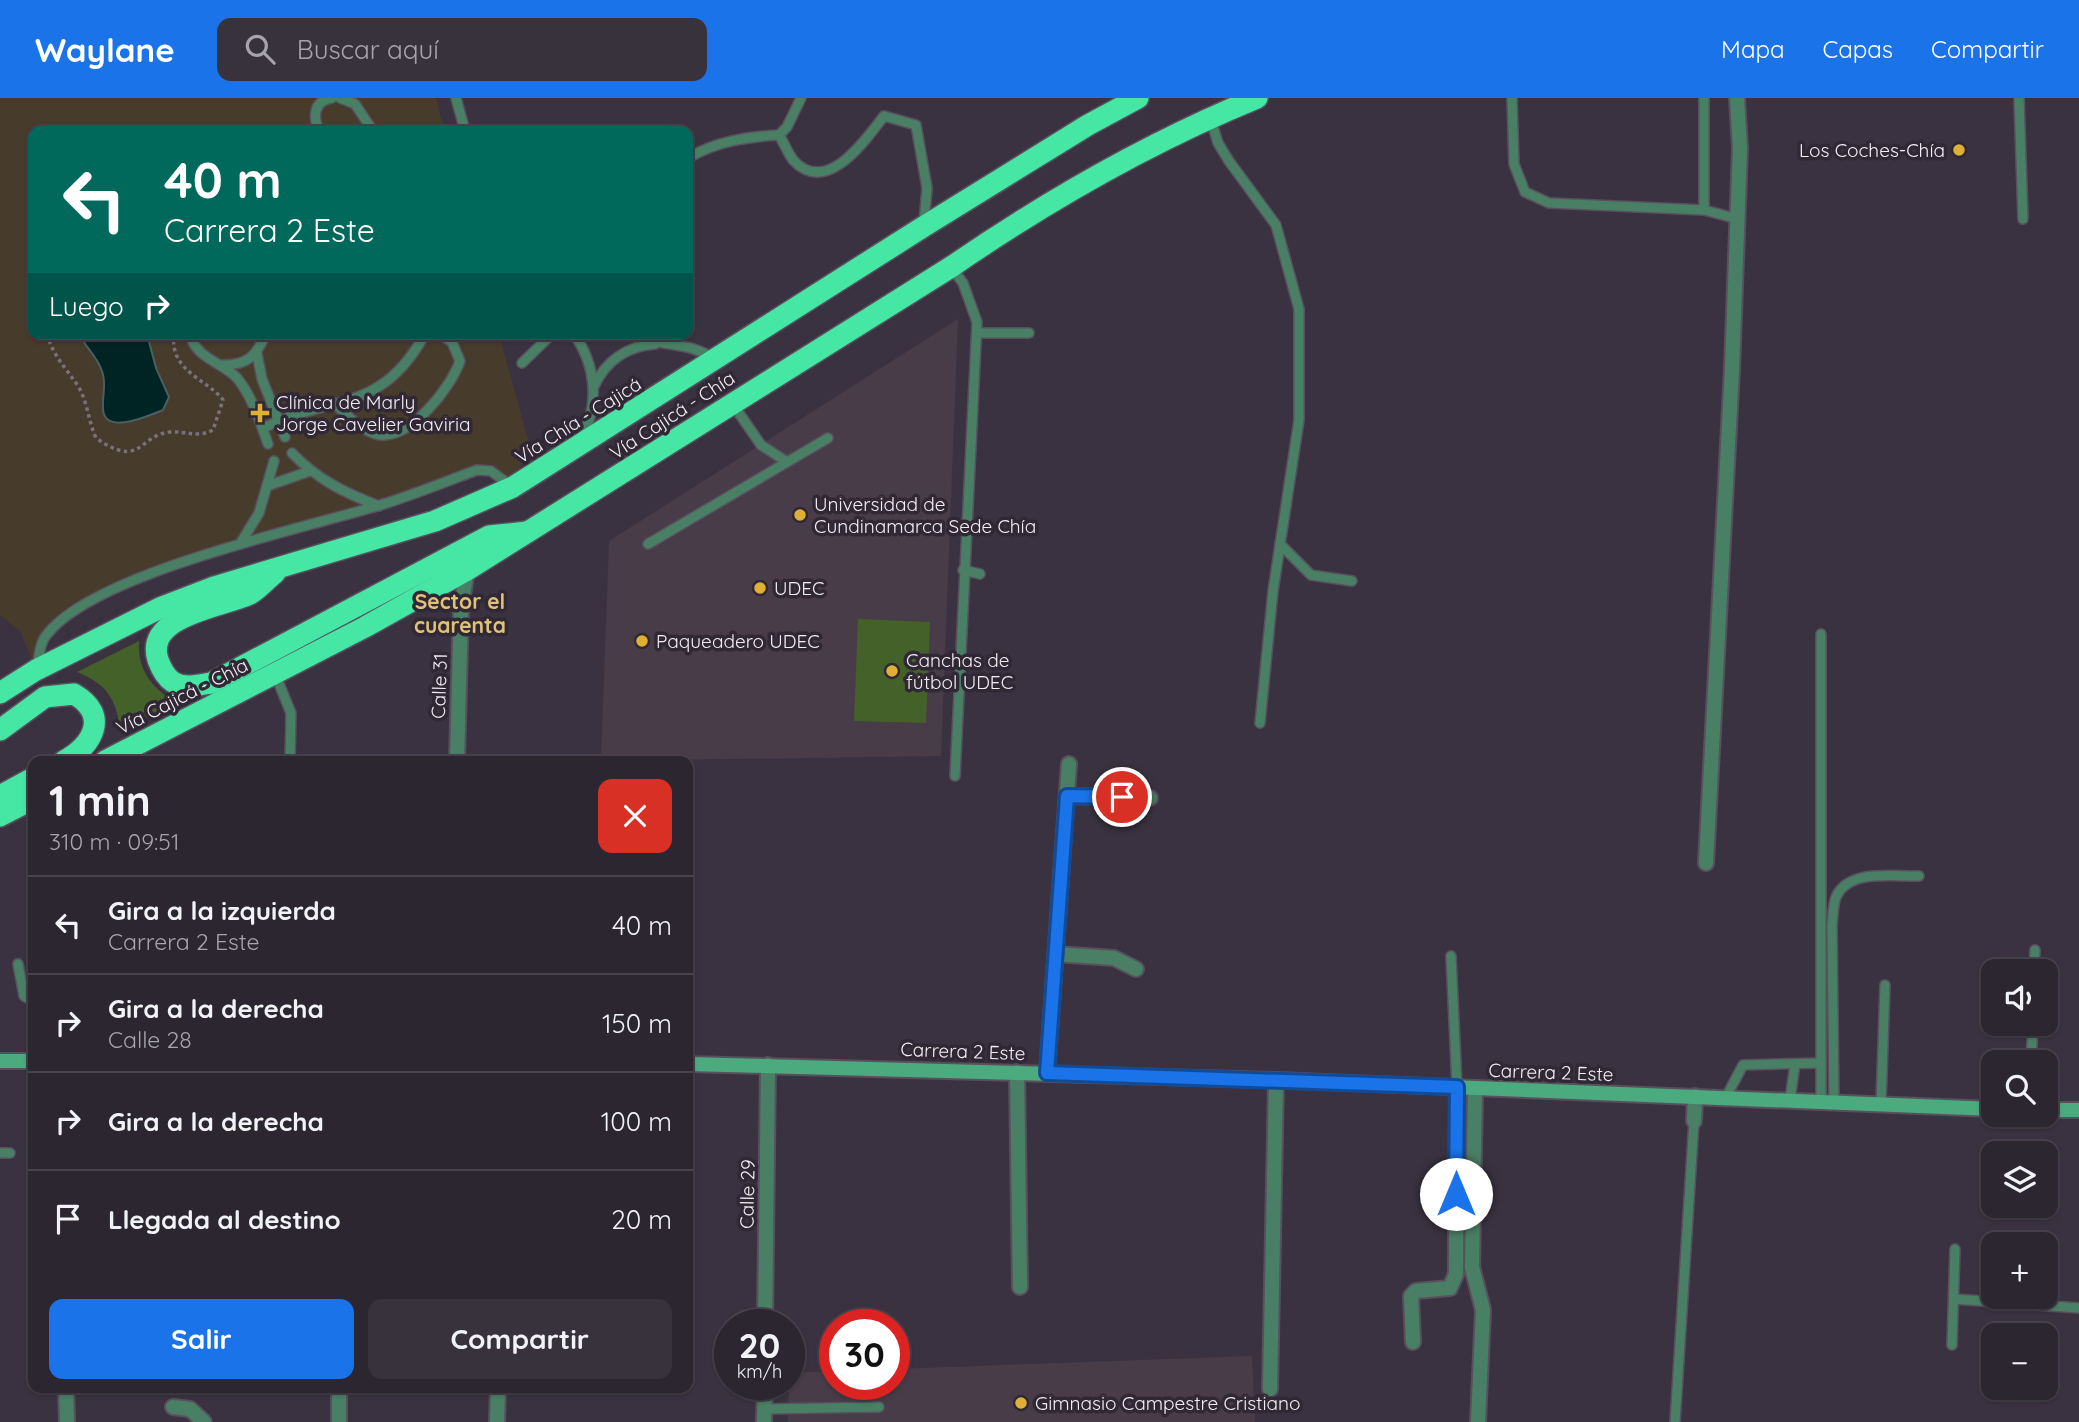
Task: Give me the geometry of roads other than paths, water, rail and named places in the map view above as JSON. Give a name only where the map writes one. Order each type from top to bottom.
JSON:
[{"type":"highway","name":"Vía Chía - Cajicá","points":[[0,694],[36,670],[162,607],[214,587],[435,521],[513,487],[923,227],[1088,125],[1138,98]]},
{"type":"highway","name":"Vía Cajicá - Chía","points":[[129,755],[535,531],[732,403],[951,267],[1012,224],[1210,117],[1257,98]]},
{"type":"highway","points":[[279,569],[251,593],[177,620],[166,628],[158,642],[157,656],[163,671],[173,682],[190,687],[211,682],[489,536],[535,531]]},
{"type":"highway","points":[[0,730],[45,697],[74,694],[89,706],[94,726],[88,744],[71,756]]},
{"type":"highway","points":[[0,796],[28,781]]},
{"type":"highway","points":[[0,816],[28,802]]},
{"type":"street","points":[[1706,863],[1738,219],[1740,148],[1737,98]]},
{"type":"street","name":"Calle 31","points":[[457,756],[461,607],[467,570]]},
{"type":"street","points":[[1047,1073],[1069,764]]},
{"type":"street","points":[[1067,796],[1150,798]]},
{"type":"street","points":[[1056,954],[1114,957],[1136,969]]},
{"type":"street","points":[[0,1061],[28,1061]]},
{"type":"street","name":"Carrera 2 Este","points":[[693,1064],[1276,1080],[1981,1108]]},
{"type":"street","name":"Calle 29","points":[[765,1309],[768,1065]]},
{"type":"street","points":[[1017,1072],[1020,1287]]},
{"type":"street","points":[[1270,1389],[1276,1080]]},
{"type":"street","points":[[1413,1342],[1411,1296],[1416,1291],[1450,1288],[1456,1274],[1457,1087]]},
{"type":"street","points":[[1475,1088],[1472,1268],[1483,1310],[1478,1422]]},
{"type":"street","points":[[1694,1121],[1695,1096]]},
{"type":"street","points":[[2058,1110],[2079,1110]]},
{"type":"street","points":[[66,1393],[67,1422]]},
{"type":"street","points":[[339,1393],[339,1422]]},
{"type":"street","points":[[498,1393],[498,1422]]},
{"type":"street","points":[[173,1407],[190,1409],[204,1422]]},
{"type":"lane","points":[[317,126],[314,118],[317,107],[325,99],[332,98]]},
{"type":"lane","points":[[340,98],[355,104],[370,126]]},
{"type":"lane","points":[[456,98],[465,126]]},
{"type":"lane","points":[[693,156],[716,145],[746,138],[779,135],[787,127],[801,98]]},
{"type":"lane","points":[[1512,98],[1514,164],[1525,192],[1549,203],[1704,210],[1738,219]]},
{"type":"lane","points":[[1704,98],[1704,210]]},
{"type":"lane","points":[[2019,98],[2023,219]]},
{"type":"lane","points":[[779,135],[794,160],[809,170],[828,171],[855,154],[884,116],[916,125],[927,188],[923,227]]},
{"type":"lane","points":[[1210,117],[1218,143],[1228,161],[1276,225],[1299,309],[1299,420],[1280,544],[1260,723]]},
{"type":"lane","points":[[951,267],[974,308],[976,333],[955,776]]},
{"type":"lane","points":[[976,333],[1029,332]]},
{"type":"lane","points":[[193,340],[200,354],[223,365],[243,386],[268,444]]},
{"type":"lane","points":[[223,365],[241,364],[257,354],[263,340]]},
{"type":"lane","points":[[262,428],[336,405],[382,386],[400,373],[421,340]]},
{"type":"lane","points":[[336,405],[357,425],[379,435],[387,435],[416,420],[445,389],[460,361],[449,340]]},
{"type":"lane","points":[[522,363],[546,340]]},
{"type":"lane","points":[[577,340],[587,357],[594,386]]},
{"type":"lane","points":[[649,340],[657,344]]},
{"type":"lane","points":[[574,448],[589,419],[594,386],[604,369],[619,355],[637,347],[657,344],[689,346],[715,360]]},
{"type":"lane","points":[[257,354],[262,379],[285,437]]},
{"type":"lane","points":[[732,403],[761,445],[787,462]]},
{"type":"lane","points":[[648,544],[828,438]]},
{"type":"lane","points":[[292,453],[310,471],[339,490],[379,506]]},
{"type":"lane","points":[[240,544],[259,513],[274,461]]},
{"type":"lane","points":[[36,670],[43,639],[67,615],[108,591],[240,544],[379,506],[477,470],[491,471],[513,487]]},
{"type":"lane","points":[[267,486],[310,471]]},
{"type":"lane","points":[[1280,544],[1311,575],[1352,581]]},
{"type":"lane","points":[[963,570],[979,574]]},
{"type":"lane","points":[[1821,634],[1821,1063],[1828,1101]]},
{"type":"lane","points":[[275,674],[291,713],[290,756]]},
{"type":"lane","points":[[1828,1101],[1832,925],[1836,897],[1846,884],[1861,877],[1919,876]]},
{"type":"lane","points":[[2035,950],[2035,959]]},
{"type":"lane","points":[[1451,956],[1457,1087]]},
{"type":"lane","points":[[18,964],[24,996],[28,998]]},
{"type":"lane","points":[[1881,1104],[1885,985]]},
{"type":"lane","points":[[1726,1097],[1743,1065],[1821,1063]]},
{"type":"lane","points":[[1790,1100],[1795,1064]]},
{"type":"lane","points":[[1675,1422],[1694,1121]]},
{"type":"lane","points":[[1952,1345],[1955,1250]]},
{"type":"lane","points":[[1954,1299],[2079,1308]]},
{"type":"lane","points":[[764,1415],[879,1407]]},
{"type":"place","name":"Los Coches-Chía","points":[[1959,150]]},
{"type":"place","name":"Clínica de Marly Jorge Cavelier Gaviria","points":[[260,413]]},
{"type":"place","name":"Universidad de Cundinamarca Sede Chía","points":[[800,515]]},
{"type":"place","name":"UDEC","points":[[760,588]]},
{"type":"place","name":"Paqueadero UDEC","points":[[642,641]]},
{"type":"place","name":"Canchas de fútbol UDEC","points":[[892,671]]},
{"type":"place","name":"Gimnasio Campestre Cristiano","points":[[1021,1403]]},
{"type":"district","name":"Sector el cuarenta","points":[[460,614]]}]
